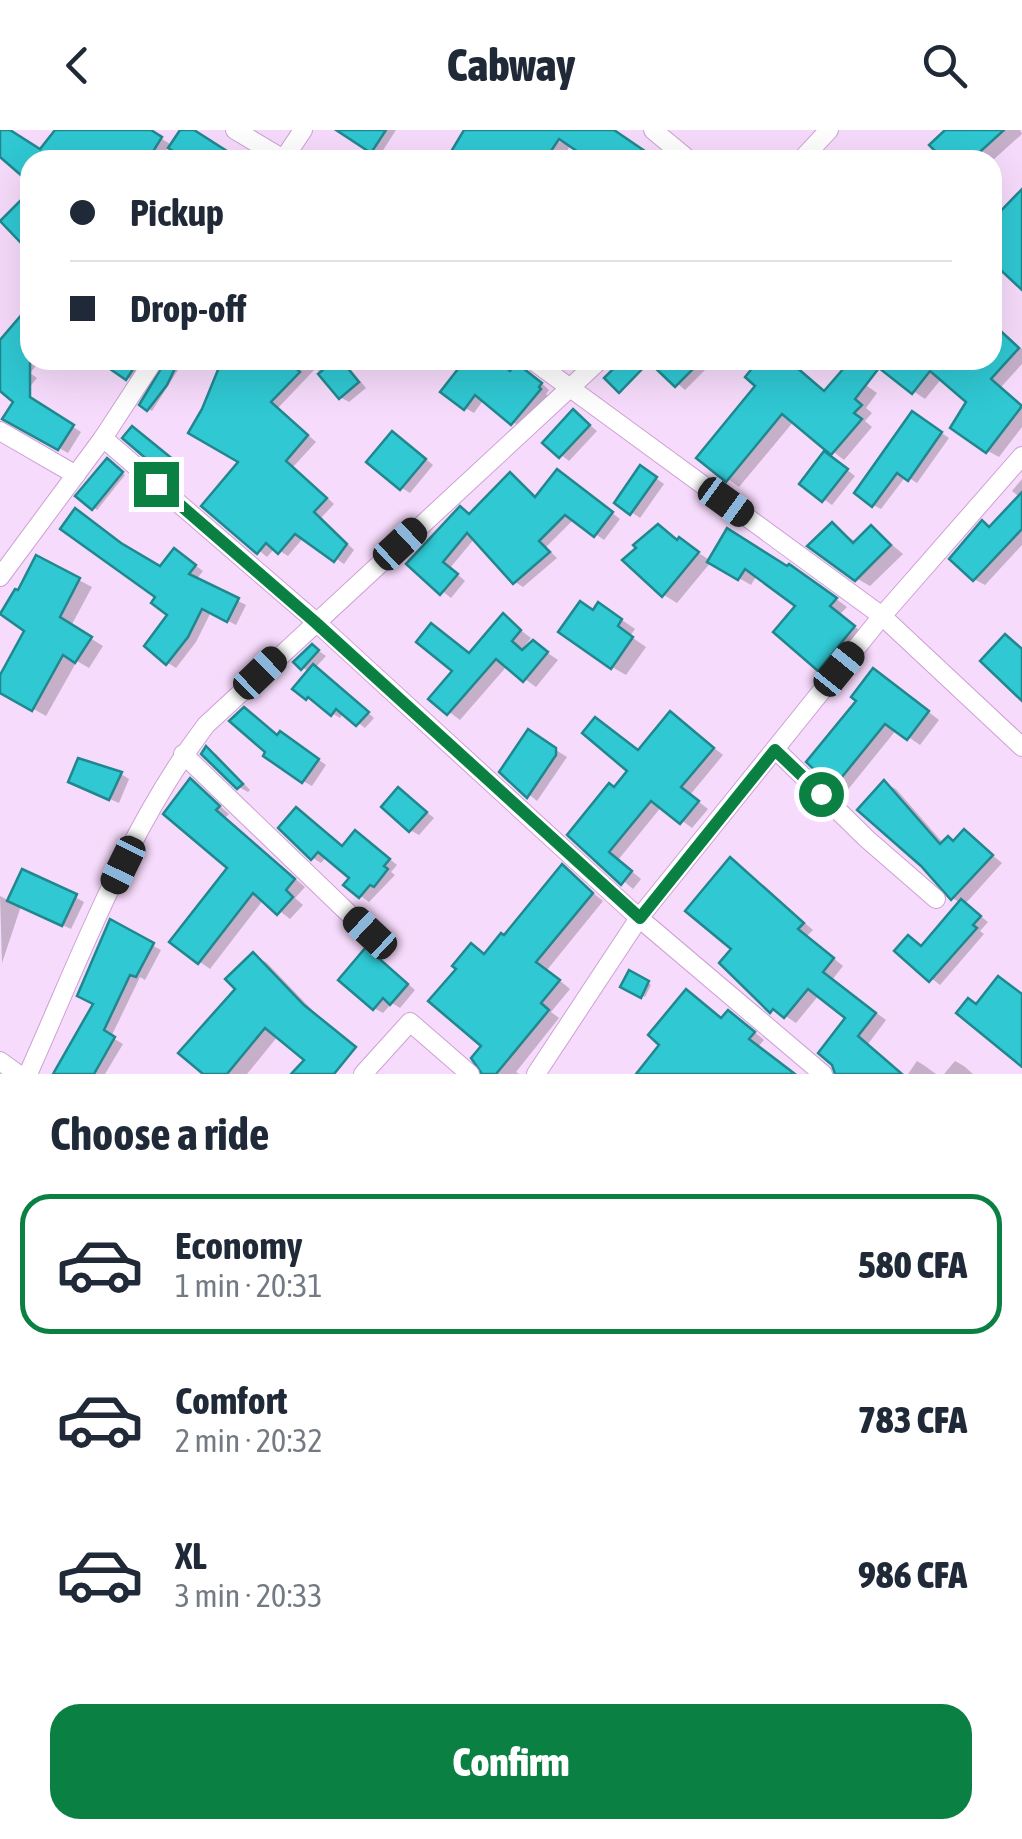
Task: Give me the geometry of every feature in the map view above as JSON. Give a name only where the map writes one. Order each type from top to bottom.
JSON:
[{"type":"street","points":[[234,130],[267,150]]},
{"type":"street","points":[[653,130],[677,150]]},
{"type":"street","points":[[811,150],[829,130]]},
{"type":"street","points":[[0,577],[103,438],[147,370]]},
{"type":"street","points":[[544,370],[882,616],[1022,746]]},
{"type":"street","points":[[28,1074],[148,814],[183,754],[206,725],[590,370]]},
{"type":"street","points":[[0,431],[76,475]]},
{"type":"street","points":[[103,438],[315,622],[640,918],[823,1074]]},
{"type":"street","points":[[536,1074],[640,918],[882,616],[1022,456]]},
{"type":"street","points":[[775,750],[936,899]]},
{"type":"street","points":[[183,754],[370,933]]},
{"type":"street","points":[[363,1074],[410,1022],[470,1074]]},
{"type":"street","points":[[0,1061],[18,1074]]},
{"type":"building","points":[[0,130],[10,130],[40,149],[55,130],[151,130],[162,137],[154,150],[20,150],[20,174],[0,157]]},
{"type":"building","points":[[180,130],[194,130],[225,150],[171,150],[168,148]]},
{"type":"building","points":[[336,130],[386,130],[373,150],[366,150]]},
{"type":"building","points":[[464,130],[614,130],[643,150],[575,150],[559,139],[552,150],[452,150]]},
{"type":"building","points":[[945,130],[1004,130],[982,150],[934,150],[929,145]]},
{"type":"building","points":[[1022,189],[1022,290],[1002,271],[1002,210]]},
{"type":"building","points":[[20,201],[20,242],[0,221]]},
{"type":"building","points":[[20,317],[20,370],[30,370],[30,397],[74,425],[58,450],[2,419],[13,402],[0,391],[0,340]]},
{"type":"building","points":[[1002,332],[1019,348],[1002,367]]},
{"type":"building","points":[[112,370],[132,370],[126,380]]},
{"type":"building","points":[[160,370],[174,370],[147,411],[139,405]]},
{"type":"building","points":[[218,370],[300,372],[271,402],[308,435],[286,461],[327,498],[314,512],[347,544],[334,562],[295,534],[278,554],[266,543],[257,554],[201,506],[238,462],[188,433]]},
{"type":"building","points":[[323,370],[349,370],[359,382],[339,399],[318,374]]},
{"type":"building","points":[[457,370],[525,370],[542,383],[511,425],[475,395],[464,410],[440,392]]},
{"type":"building","points":[[612,370],[641,370],[619,393],[604,378]]},
{"type":"building","points":[[657,370],[692,370],[675,387]]},
{"type":"building","points":[[751,370],[800,370],[824,391],[842,370],[877,370],[855,399],[862,405],[854,413],[862,419],[831,455],[782,414],[726,482],[696,458],[755,386],[745,377]]},
{"type":"building","points":[[882,370],[999,370],[991,379],[1022,406],[986,453],[950,428],[966,402],[930,371],[912,394]]},
{"type":"building","points":[[573,409],[590,425],[559,458],[542,443]]},
{"type":"building","points":[[912,411],[942,432],[908,481],[897,473],[872,507],[854,493]]},
{"type":"building","points":[[132,426],[175,461],[164,474],[122,438]]},
{"type":"building","points":[[392,431],[426,459],[400,490],[366,462]]},
{"type":"building","points":[[824,451],[848,469],[822,502],[799,484]]},
{"type":"building","points":[[107,458],[123,472],[92,510],[75,496]]},
{"type":"building","points":[[640,465],[657,477],[630,515],[614,503]]},
{"type":"building","points":[[557,469],[613,512],[594,537],[565,515],[539,541],[550,552],[513,584],[467,533],[443,562],[458,574],[440,595],[406,564],[460,506],[469,514],[510,472],[535,497]]},
{"type":"building","points":[[1022,492],[1022,529],[973,581],[949,559],[982,520],[989,527]]},
{"type":"building","points":[[75,508],[160,566],[174,548],[196,565],[189,574],[239,598],[227,622],[202,609],[188,637],[166,665],[144,646],[167,615],[151,603],[155,597],[60,529]]},
{"type":"building","points":[[832,522],[853,543],[871,525],[891,545],[855,581],[807,546]]},
{"type":"building","points":[[658,524],[699,552],[662,597],[622,560]]},
{"type":"building","points":[[727,528],[837,598],[830,606],[855,626],[818,671],[773,632],[795,606],[745,569],[738,580],[707,562]]},
{"type":"building","points":[[36,555],[80,578],[60,617],[92,637],[75,663],[63,655],[32,711],[0,693],[0,675],[24,631],[0,614]]},
{"type":"building","points":[[580,601],[593,610],[598,602],[622,619],[618,626],[633,637],[611,669],[558,632]]},
{"type":"building","points":[[503,613],[521,630],[512,641],[522,650],[533,640],[548,652],[523,682],[496,659],[447,715],[428,699],[452,671],[416,642],[431,623],[469,653]]},
{"type":"building","points":[[1005,634],[1022,649],[1022,701],[980,661]]},
{"type":"building","points":[[312,644],[319,650],[301,670],[293,662]]},
{"type":"building","points":[[313,664],[369,712],[356,726],[336,709],[331,716],[292,689]]},
{"type":"building","points":[[873,668],[929,711],[907,740],[885,724],[833,788],[806,762],[856,701],[851,697]]},
{"type":"building","points":[[244,707],[277,735],[280,731],[319,759],[302,783],[263,756],[265,752],[229,721]]},
{"type":"building","points":[[670,711],[714,748],[681,787],[699,801],[680,824],[651,801],[609,852],[632,871],[621,885],[567,835],[609,783],[614,787],[627,771],[582,733],[595,717],[638,750]]},
{"type":"building","points":[[528,729],[556,748],[556,755],[527,798],[499,772]]},
{"type":"building","points":[[206,746],[243,784],[237,789],[201,754]]},
{"type":"building","points":[[78,758],[122,772],[109,800],[68,782]]},
{"type":"building","points":[[190,778],[220,806],[216,810],[295,879],[286,890],[293,897],[277,915],[253,893],[198,964],[169,942],[227,868],[163,814]]},
{"type":"building","points":[[884,780],[940,844],[948,836],[953,841],[964,829],[993,855],[951,900],[921,866],[857,810]]},
{"type":"building","points":[[398,787],[427,812],[409,832],[381,807]]},
{"type":"building","points":[[296,807],[342,846],[355,830],[390,859],[384,866],[388,869],[374,887],[370,885],[359,898],[343,885],[349,878],[318,852],[311,860],[278,828]]},
{"type":"building","points":[[730,857],[804,923],[798,929],[834,958],[823,972],[876,1013],[858,1036],[902,1074],[835,1074],[832,1065],[818,1053],[845,1018],[808,989],[784,1018],[773,1009],[770,1013],[719,963],[731,949],[685,911]]},
{"type":"building","points":[[562,864],[593,893],[536,962],[560,980],[541,1003],[549,1010],[496,1074],[482,1074],[471,1058],[481,1046],[428,1001],[456,969],[452,966],[471,943],[484,954]]},
{"type":"building","points":[[22,869],[77,894],[62,926],[7,901]]},
{"type":"building","points":[[961,899],[981,916],[973,925],[977,928],[929,982],[894,951],[908,935],[921,946]]},
{"type":"building","points":[[110,919],[154,943],[136,977],[130,975],[104,1030],[115,1037],[94,1074],[53,1074],[93,1004],[77,996]]},
{"type":"building","points":[[366,947],[408,984],[390,1005],[383,998],[373,1010],[338,980]]},
{"type":"building","points":[[253,952],[304,1005],[356,1047],[334,1074],[291,1074],[304,1060],[265,1028],[227,1074],[203,1074],[178,1053],[235,989],[225,979]]},
{"type":"building","points":[[629,970],[649,981],[641,998],[620,987]]},
{"type":"building","points":[[998,976],[1022,994],[1022,1067],[956,1013],[968,998],[976,1004]]},
{"type":"building","points":[[686,989],[721,1018],[728,1010],[755,1032],[749,1039],[795,1074],[636,1074],[659,1045],[648,1035]]},
{"type":"route","points":[[156,484],[315,622],[640,918],[775,750],[821,794]]}]
